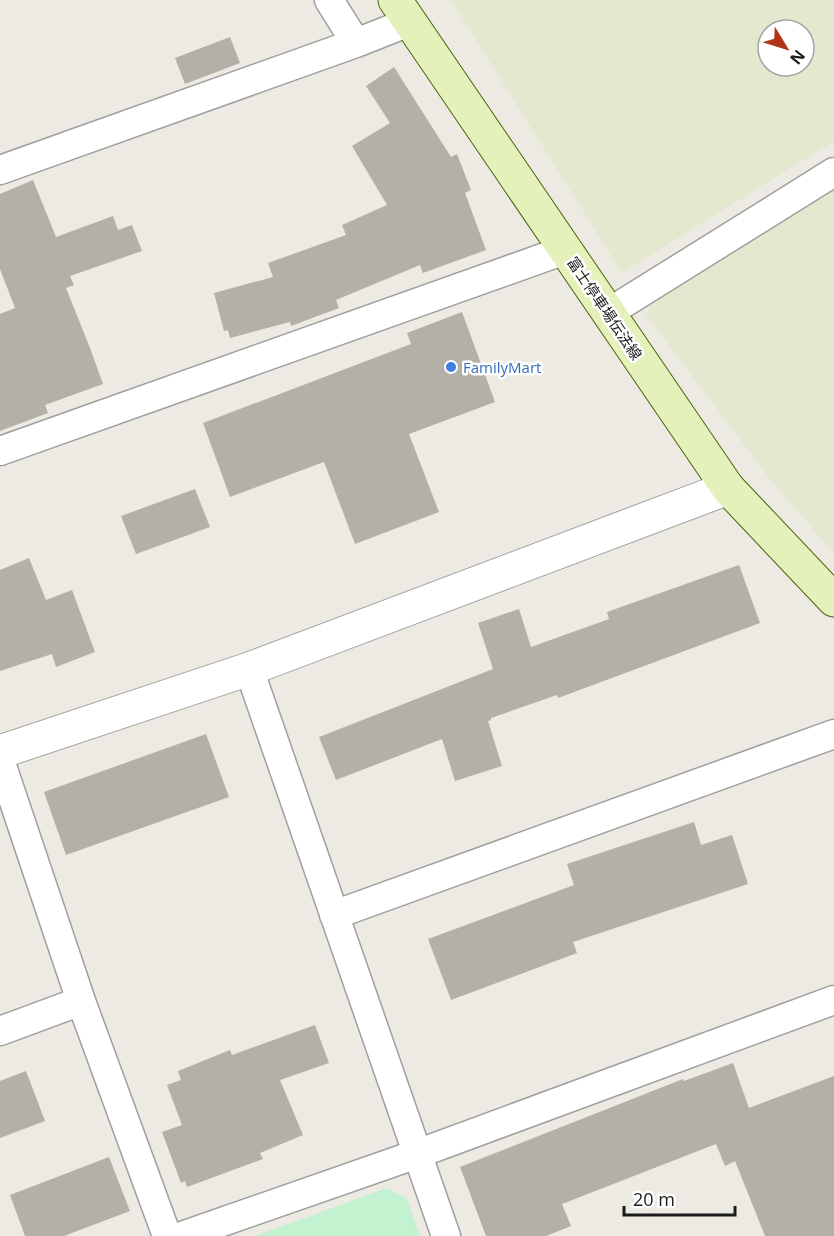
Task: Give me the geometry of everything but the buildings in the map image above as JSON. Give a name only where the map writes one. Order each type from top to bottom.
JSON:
[{"type":"main road","name":"富士停車場伝法線","points":[[402,11],[728,488],[834,600]]},
{"type":"street","points":[[329,0],[356,44]]},
{"type":"street","points":[[0,170],[356,44],[402,11]]},
{"type":"street","points":[[608,313],[834,172]]},
{"type":"street","points":[[0,451],[565,250]]},
{"type":"street","points":[[0,752],[249,669],[728,488]]},
{"type":"street","points":[[249,669],[446,1236]]},
{"type":"street","points":[[334,915],[834,734]]},
{"type":"street","points":[[0,760],[81,1001],[167,1236]]},
{"type":"street","points":[[182,1236],[417,1154],[834,1000]]},
{"type":"street","points":[[0,1031],[81,1001]]},
{"type":"green space","points":[[451,0],[834,0],[834,141],[622,273]]},
{"type":"green space","points":[[834,188],[834,554],[767,475],[646,315],[652,302]]},
{"type":"green space","points":[[387,1188],[407,1199],[420,1236],[255,1236]]},
{"type":"place","name":"FamilyMart","points":[[451,367]]}]
